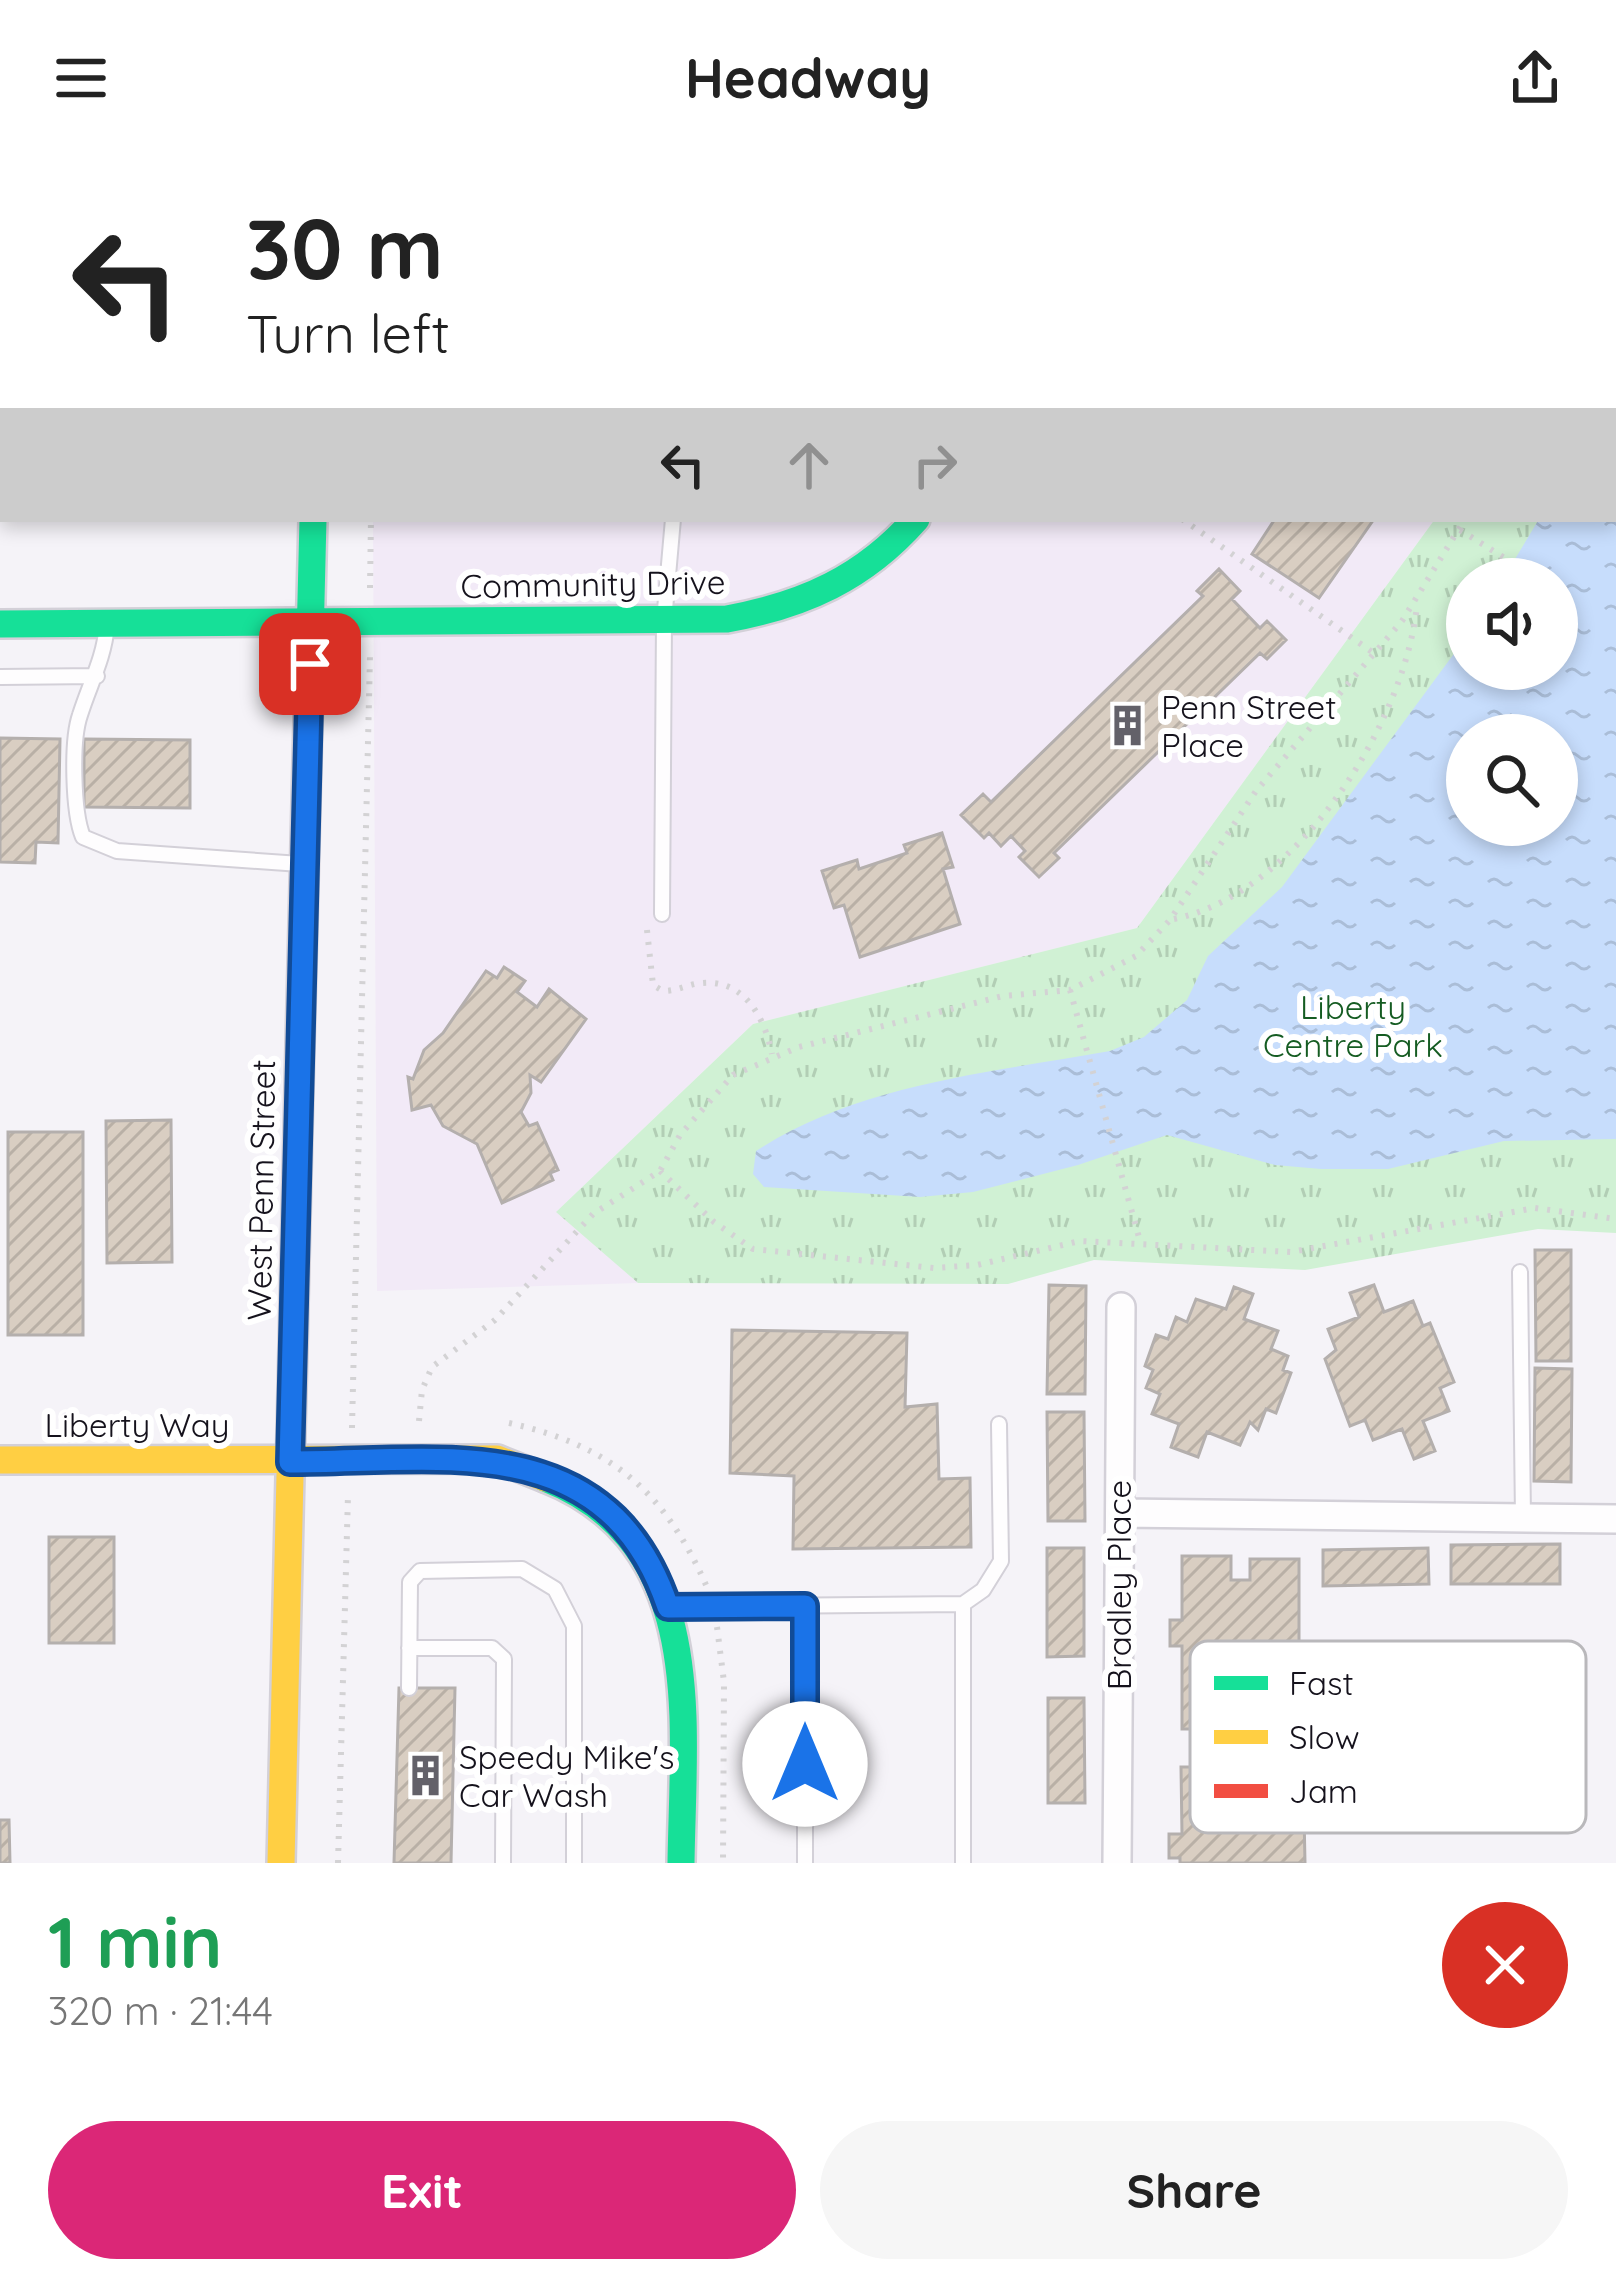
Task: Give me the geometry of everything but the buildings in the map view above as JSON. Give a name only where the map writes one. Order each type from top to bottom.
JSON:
[{"type":"street","name":"West Penn Street","points":[[280,1863],[313,522]]},
{"type":"street","name":"Community Drive","points":[[0,624],[752,617],[805,602],[859,575],[913,522]]},
{"type":"street","name":"Bradley Place","points":[[1117,1863],[1121,1307]]},
{"type":"street","name":"Liberty Way","points":[[0,1460],[497,1460],[550,1474],[603,1507],[654,1566],[680,1638],[682,1863]]},
{"type":"street","points":[[1120,1513],[1616,1519]]},
{"type":"lane","points":[[654,914],[664,621],[673,522]]},
{"type":"lane","points":[[107,624],[97,676],[78,719],[76,820],[83,837],[117,851],[305,865]]},
{"type":"lane","points":[[0,676],[97,676]]},
{"type":"lane","points":[[1520,1272],[1523,1518]]},
{"type":"lane","points":[[668,1607],[963,1604],[983,1590],[1001,1561],[999,1424]]},
{"type":"lane","points":[[409,1688],[410,1582],[421,1571],[522,1569],[555,1589],[574,1626],[574,1863]]},
{"type":"lane","points":[[962,1863],[963,1604]]},
{"type":"lane","points":[[805,1606],[805,1863]]},
{"type":"lane","points":[[409,1648],[492,1648],[504,1659],[503,1863]]},
{"type":"path","points":[[338,1863],[347,1462],[353,1421],[371,522]]},
{"type":"path","points":[[1186,522],[1375,654]]},
{"type":"path","points":[[400,1422],[422,1421],[422,1390],[432,1367],[495,1320],[592,1214],[660,1171],[708,1100],[733,1075],[772,1054],[1003,996],[1070,990],[1136,956],[1170,920],[1256,791],[1417,600],[1463,522]]},
{"type":"path","points":[[1458,529],[1504,558]]},
{"type":"path","points":[[1170,920],[1220,901],[1324,816],[1391,705],[1415,627],[1417,600]]},
{"type":"path","points":[[654,914],[653,986],[663,991],[701,983],[731,987],[759,1014],[772,1054]]},
{"type":"path","points":[[1070,990],[1140,1241]]},
{"type":"path","points":[[660,1171],[714,1222],[754,1249],[934,1268],[977,1265],[1079,1241],[1291,1252],[1534,1208],[1616,1220]]},
{"type":"path","points":[[353,1421],[366,1422]]},
{"type":"shaded area","points":[[373,522],[1433,522],[1137,928],[753,1024],[557,1211],[638,1283],[377,1291]]},
{"type":"green space","name":"Liberty Centre Park","points":[[1433,522],[1616,522],[1616,1233],[1538,1229],[1305,1270],[1094,1260],[1008,1284],[638,1283],[556,1212],[753,1024],[1137,928]]},
{"type":"water","points":[[1537,522],[1616,522],[1616,1139],[1504,1141],[1388,1169],[1321,1169],[1275,1165],[1167,1135],[1078,1165],[973,1192],[920,1197],[764,1187],[753,1174],[756,1151],[839,1110],[927,1084],[1110,1051],[1144,1037],[1187,1000],[1208,956],[1282,887],[1446,664],[1446,690],[1578,690],[1578,558],[1516,558]]},
{"type":"traffic: fast","points":[[300,1045],[313,522]]},
{"type":"traffic: fast","points":[[0,624],[727,619],[782,606],[831,586],[875,558],[913,522]]},
{"type":"traffic: fast","points":[[545,1478],[598,1507],[635,1545],[660,1590],[675,1641],[682,1695],[681,1863]]},
{"type":"traffic: slow","points":[[281,1863],[300,1045]]},
{"type":"traffic: slow","points":[[0,1460],[497,1459],[545,1478]]},
{"type":"place","name":"Penn Street Place","points":[[1127,726]]},
{"type":"place","name":"Speedy Mike's Car Wash","points":[[425,1776]]},
{"type":"route","points":[[310,664],[290,1462],[497,1460],[550,1474],[603,1507],[654,1566],[668,1607],[805,1606],[805,1764]]}]
